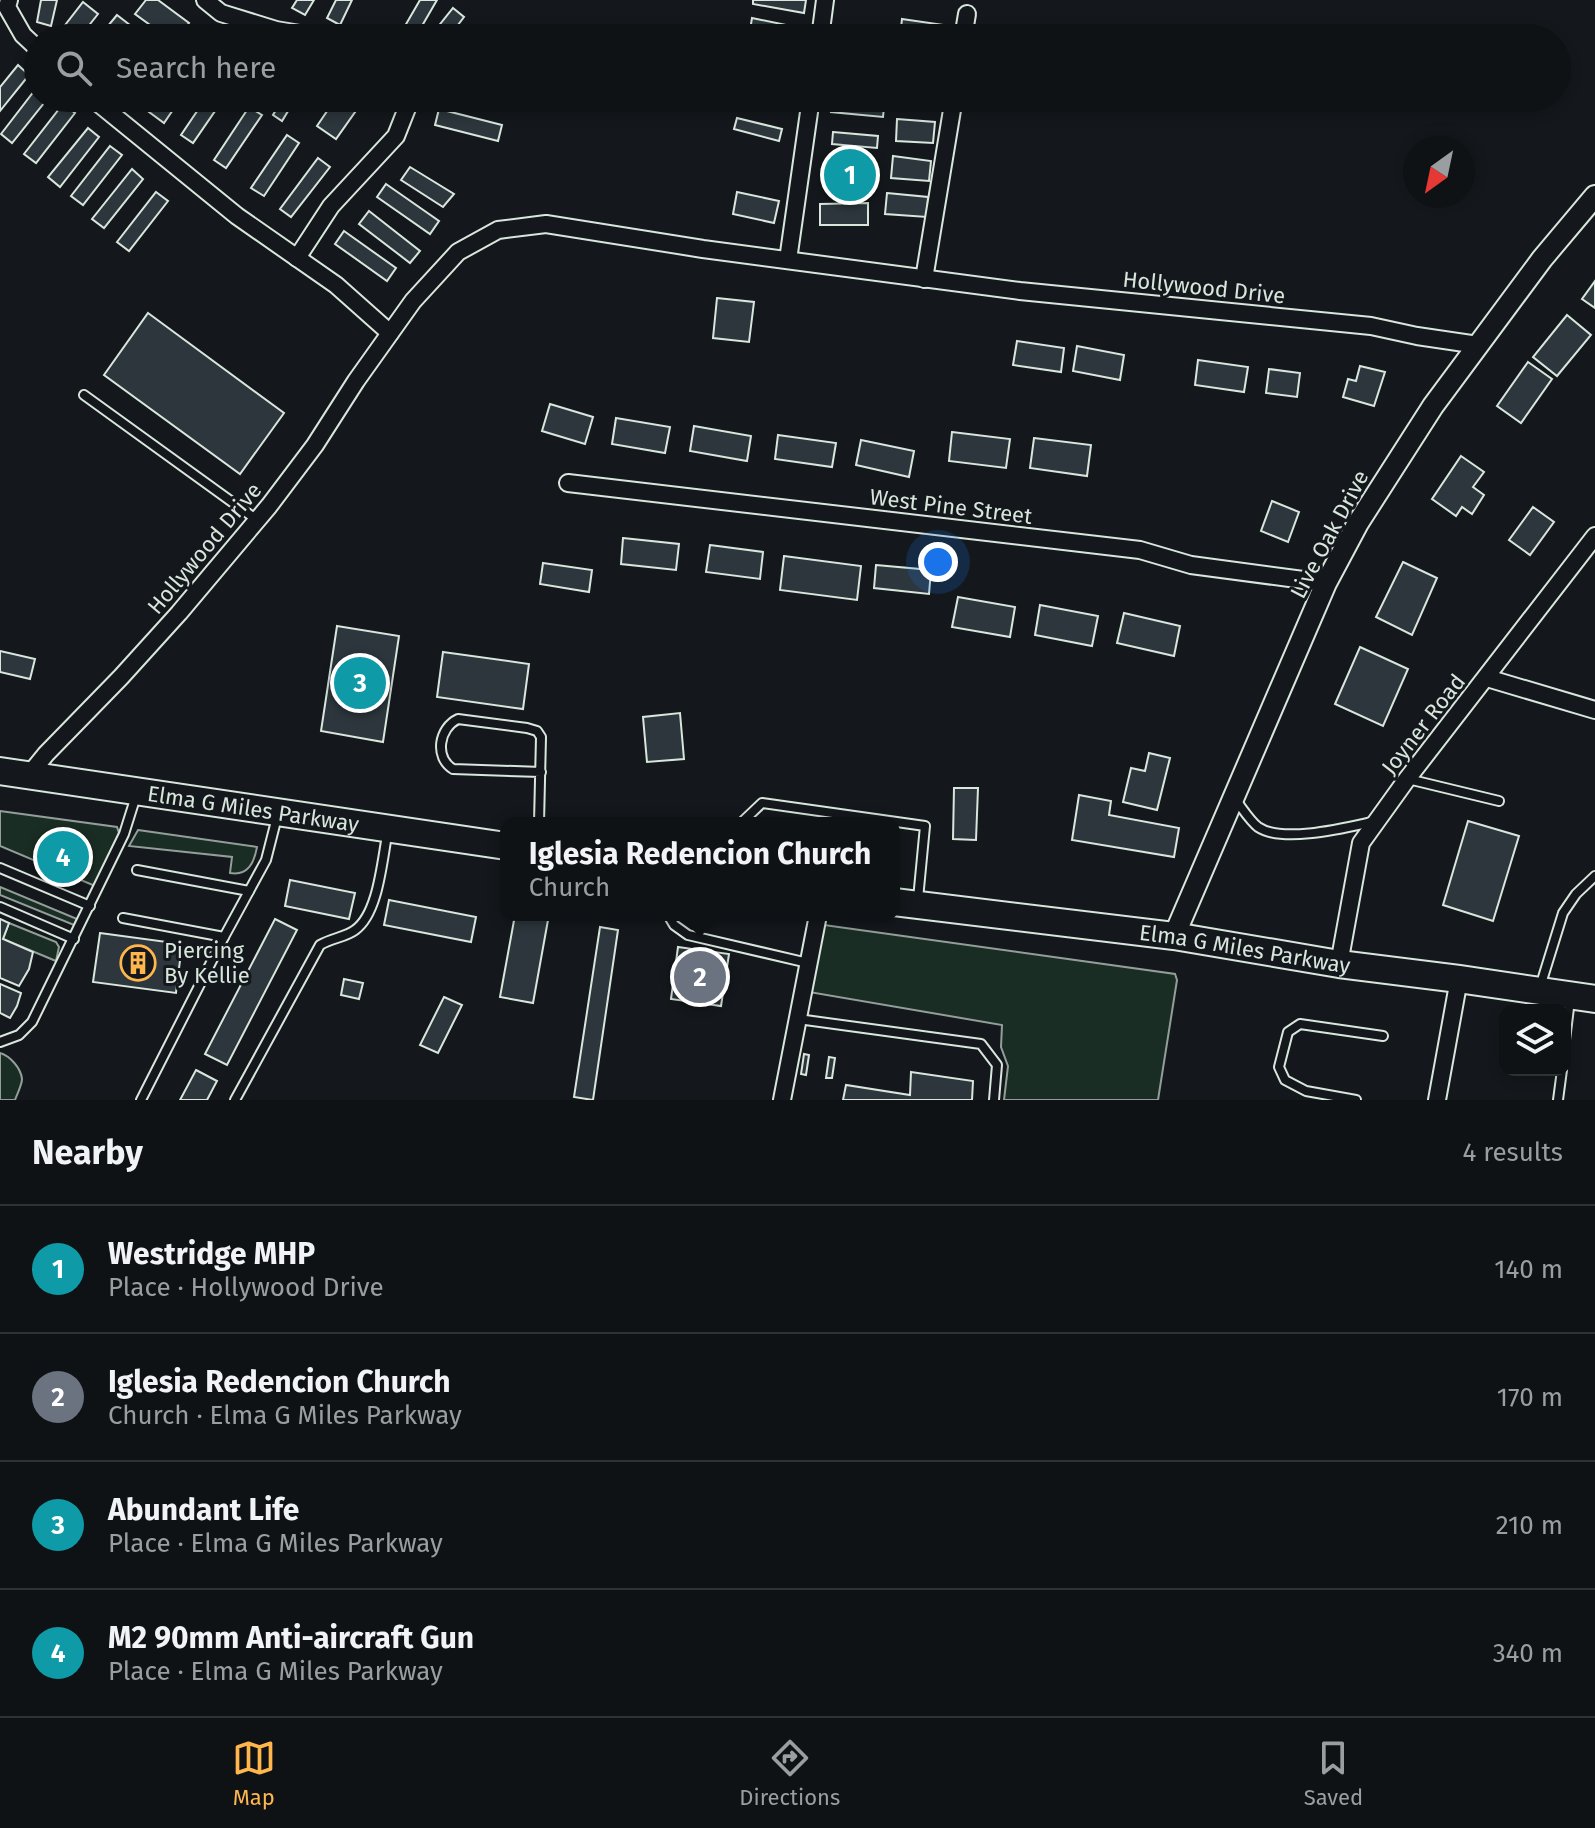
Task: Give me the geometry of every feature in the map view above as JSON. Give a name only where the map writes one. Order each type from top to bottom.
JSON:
[{"type":"main road","name":"Elma G Miles Parkway","points":[[0,771],[500,845]]},
{"type":"main road","name":"Elma G Miles Parkway","points":[[906,903],[1174,936],[1339,964],[1582,997]]},
{"type":"street","points":[[9,0],[7,7],[24,36]]},
{"type":"street","points":[[205,0],[221,13],[257,24]]},
{"type":"street","points":[[822,24],[825,0]]},
{"type":"street","points":[[965,24],[967,14]]},
{"type":"street","points":[[109,112],[237,216],[336,285],[390,333]]},
{"type":"street","points":[[297,258],[331,206],[396,136],[405,112]]},
{"type":"street","points":[[788,260],[809,112]]},
{"type":"street","points":[[924,279],[952,112]]},
{"type":"street","name":"Live Oak Drive","points":[[1174,936],[1326,583],[1375,494],[1478,345],[1542,259],[1595,196]]},
{"type":"street","name":"Hollywood Drive","points":[[29,775],[179,613],[257,520],[315,445],[413,301],[458,252],[498,230],[546,224],[924,279],[1371,326],[1478,345]]},
{"type":"street","name":"West Pine Street","points":[[568,483],[1140,550],[1191,565],[1326,583]]},
{"type":"street","name":"Joyner Road","points":[[1339,964],[1361,843],[1595,536]]},
{"type":"street","points":[[1487,678],[1595,710]]},
{"type":"street","points":[[782,1100],[817,921]]},
{"type":"street","points":[[1437,1100],[1459,979]]},
{"type":"lane","points":[[84,395],[257,520]]},
{"type":"lane","points":[[539,817],[541,772],[541,737],[537,731],[458,719],[449,723],[442,736],[441,755],[444,763],[453,769],[541,772]]},
{"type":"lane","points":[[1407,779],[1499,801]]},
{"type":"lane","points":[[0,1042],[19,1035],[32,1022],[124,834],[138,791]]},
{"type":"lane","points":[[1233,797],[1258,827],[1281,835],[1377,821]]},
{"type":"lane","points":[[747,817],[762,803],[861,817]]},
{"type":"lane","points":[[141,1100],[266,860],[278,812]]},
{"type":"lane","points":[[900,822],[925,826],[906,903]]},
{"type":"lane","points":[[235,1100],[320,945],[352,933],[364,923],[374,905],[388,828]]},
{"type":"lane","points":[[0,868],[90,906]]},
{"type":"lane","points":[[137,870],[249,891]]},
{"type":"lane","points":[[1539,991],[1563,913],[1576,894],[1595,876]]},
{"type":"lane","points":[[0,907],[74,939]]},
{"type":"lane","points":[[123,918],[224,937]]},
{"type":"lane","points":[[672,921],[688,935],[808,963]]},
{"type":"lane","points":[[1571,1025],[1582,997]]},
{"type":"lane","points":[[798,1019],[981,1044],[997,1065],[994,1100]]},
{"type":"lane","points":[[1356,1100],[1306,1091],[1285,1080],[1279,1067],[1288,1032],[1300,1024],[1383,1036]]},
{"type":"lane","points":[[1558,1100],[1561,1076]]},
{"type":"green space","points":[[0,811],[117,827],[119,833],[95,886],[0,846]]},
{"type":"green space","points":[[138,830],[257,847],[246,870],[230,873],[232,857],[129,846]]},
{"type":"green space","points":[[0,887],[77,919],[74,925],[0,895]]},
{"type":"green space","points":[[9,923],[56,942],[59,947],[56,961],[3,939]]},
{"type":"green space","points":[[824,925],[1175,974],[1177,980],[1158,1100],[1004,1100],[1008,1066],[1001,1047],[1002,1025],[809,992]]},
{"type":"green space","points":[[0,1053],[20,1071],[22,1079],[15,1100],[0,1100]]},
{"type":"building","points":[[41,0],[57,0],[51,24],[37,22]]},
{"type":"building","points":[[146,0],[158,0],[189,23],[149,24],[135,14]]},
{"type":"building","points":[[297,0],[314,0],[305,15],[292,8]]},
{"type":"building","points":[[336,0],[352,0],[340,24],[327,18]]},
{"type":"building","points":[[420,0],[437,0],[423,24],[406,24]]},
{"type":"building","points":[[753,0],[806,0],[804,13],[753,4]]},
{"type":"building","points":[[83,2],[98,14],[90,24],[66,24]]},
{"type":"building","points":[[453,8],[464,17],[459,24],[440,24]]},
{"type":"building","points":[[117,15],[129,24],[110,24]]},
{"type":"building","points":[[752,18],[781,24],[751,24]]},
{"type":"building","points":[[902,19],[937,24],[901,24]]},
{"type":"building","points":[[18,65],[24,70],[24,81],[0,111],[0,87]]},
{"type":"building","points":[[24,104],[24,112],[37,112],[12,143],[1,134]]},
{"type":"building","points":[[57,112],[75,113],[36,163],[24,154]]},
{"type":"building","points":[[149,112],[171,112],[164,123]]},
{"type":"building","points":[[197,112],[214,112],[193,143],[181,135]]},
{"type":"building","points":[[246,112],[262,115],[226,168],[214,160]]},
{"type":"building","points":[[275,112],[287,112],[282,121],[273,115]]},
{"type":"building","points":[[326,112],[355,112],[336,139],[317,126]]},
{"type":"building","points":[[438,112],[451,112],[502,125],[498,141],[435,125]]},
{"type":"building","points":[[831,112],[884,112],[883,117]]},
{"type":"building","points":[[737,118],[782,129],[779,141],[734,129]]},
{"type":"building","points":[[897,119],[935,122],[933,143],[896,141]]},
{"type":"building","points":[[88,128],[99,137],[60,187],[48,177]]},
{"type":"building","points":[[833,132],[878,136],[877,148],[832,144]]},
{"type":"building","points":[[287,135],[299,143],[264,196],[251,188]]},
{"type":"building","points":[[110,146],[122,155],[83,205],[71,196]]},
{"type":"building","points":[[893,156],[931,161],[929,181],[891,178]]},
{"type":"building","points":[[318,158],[330,167],[291,217],[280,209]]},
{"type":"building","points":[[829,161],[874,165],[872,189],[827,185]]},
{"type":"building","points":[[410,167],[454,194],[443,207],[401,180]]},
{"type":"building","points":[[132,169],[143,179],[104,228],[92,219]]},
{"type":"building","points":[[386,184],[439,221],[430,234],[377,197]]},
{"type":"building","points":[[156,192],[168,201],[129,251],[117,242]]},
{"type":"building","points":[[737,192],[779,201],[774,223],[733,214]]},
{"type":"building","points":[[887,193],[928,197],[927,217],[885,214]]},
{"type":"building","points":[[868,203],[868,225],[820,225],[820,204]]},
{"type":"building","points":[[369,211],[420,251],[410,263],[359,224]]},
{"type":"building","points":[[344,231],[396,268],[387,281],[335,244]]},
{"type":"building","points":[[1595,281],[1595,308],[1582,299]]},
{"type":"building","points":[[717,298],[754,302],[749,342],[713,338]]},
{"type":"building","points":[[148,313],[284,413],[240,474],[104,375]]},
{"type":"building","points":[[1567,315],[1591,335],[1557,376],[1533,357]]},
{"type":"building","points":[[1017,341],[1064,348],[1061,372],[1013,365]]},
{"type":"building","points":[[1077,346],[1124,355],[1120,380],[1073,371]]},
{"type":"building","points":[[1198,360],[1248,367],[1244,392],[1195,385]]},
{"type":"building","points":[[1528,362],[1552,379],[1521,423],[1497,406]]},
{"type":"building","points":[[1360,366],[1385,372],[1374,406],[1343,397],[1348,379],[1356,381]]},
{"type":"building","points":[[1269,369],[1300,373],[1297,397],[1266,393]]},
{"type":"building","points":[[550,404],[593,417],[585,444],[542,431]]},
{"type":"building","points":[[616,418],[670,427],[665,453],[612,444]]},
{"type":"building","points":[[694,426],[751,436],[747,461],[690,451]]},
{"type":"building","points":[[952,432],[1010,439],[1006,468],[949,461]]},
{"type":"building","points":[[778,435],[836,443],[832,467],[775,459]]},
{"type":"building","points":[[1034,438],[1091,445],[1087,476],[1030,468]]},
{"type":"building","points":[[861,440],[914,451],[909,477],[856,465]]},
{"type":"building","points":[[1461,456],[1484,472],[1473,487],[1484,495],[1472,514],[1462,507],[1456,516],[1432,499]]},
{"type":"building","points":[[1272,501],[1299,512],[1288,542],[1261,531]]},
{"type":"building","points":[[1533,507],[1554,522],[1530,555],[1509,540]]},
{"type":"building","points":[[623,538],[679,544],[676,570],[621,564]]},
{"type":"building","points":[[710,545],[763,552],[760,579],[706,572]]},
{"type":"building","points":[[784,556],[861,566],[857,600],[780,590]]},
{"type":"building","points":[[1403,562],[1437,578],[1412,635],[1376,617]]},
{"type":"building","points":[[543,563],[592,570],[589,592],[540,584]]},
{"type":"building","points":[[876,565],[931,570],[929,594],[874,588]]},
{"type":"building","points":[[958,597],[1015,607],[1010,637],[952,627]]},
{"type":"building","points":[[1040,605],[1098,616],[1092,646],[1035,635]]},
{"type":"building","points":[[1124,613],[1180,626],[1174,656],[1117,643]]},
{"type":"building","points":[[337,626],[399,636],[383,742],[321,731]]},
{"type":"building","points":[[1360,647],[1408,669],[1383,726],[1335,704]]},
{"type":"building","points":[[0,651],[35,659],[30,679],[0,672]]},
{"type":"building","points":[[443,652],[529,664],[523,709],[437,697]]},
{"type":"building","points":[[680,713],[684,759],[647,762],[643,717]]},
{"type":"building","points":[[1149,753],[1170,758],[1157,810],[1123,802],[1131,768],[1145,771]]},
{"type":"building","points":[[954,788],[978,788],[976,840],[953,839]]},
{"type":"building","points":[[1079,795],[1111,801],[1109,815],[1179,828],[1174,857],[1072,840]]},
{"type":"building","points":[[1468,821],[1519,836],[1493,921],[1443,905]]},
{"type":"building","points":[[290,880],[355,893],[349,919],[285,906]]},
{"type":"building","points":[[389,900],[476,917],[471,942],[384,925]]},
{"type":"building","points":[[0,919],[9,923],[3,939],[33,952],[29,969],[19,986],[0,978]]},
{"type":"building","points":[[275,919],[297,930],[227,1065],[205,1054]]},
{"type":"building","points":[[514,921],[548,921],[533,1003],[500,997]]},
{"type":"building","points":[[600,927],[618,930],[593,1100],[574,1097]]},
{"type":"building","name":"Piercing By Kellie","points":[[100,933],[182,944],[176,993],[93,982]]},
{"type":"building","points":[[678,947],[729,954],[721,1006],[671,999]]},
{"type":"building","points":[[344,979],[363,983],[359,999],[341,995]]},
{"type":"building","points":[[0,984],[21,993],[10,1018],[0,1013]]},
{"type":"building","points":[[444,997],[462,1005],[438,1053],[420,1045]]},
{"type":"building","points":[[804,1054],[809,1055],[806,1075],[801,1074]]},
{"type":"building","points":[[829,1057],[835,1058],[832,1078],[826,1078]]},
{"type":"building","points":[[196,1070],[217,1081],[207,1100],[180,1100]]},
{"type":"building","points":[[911,1072],[973,1081],[972,1100],[843,1100],[846,1085],[910,1095]]},
{"type":"place","name":"Westridge MHP","points":[[850,175]]},
{"type":"place","name":"Abundant Life","points":[[360,683]]},
{"type":"place","name":"M2 90mm Anti-aircraft Gun","points":[[63,857]]},
{"type":"place","name":"Piercing By Kellie","points":[[138,963]]},
{"type":"place","name":"Iglesia Redencion Church","points":[[700,977]]}]
